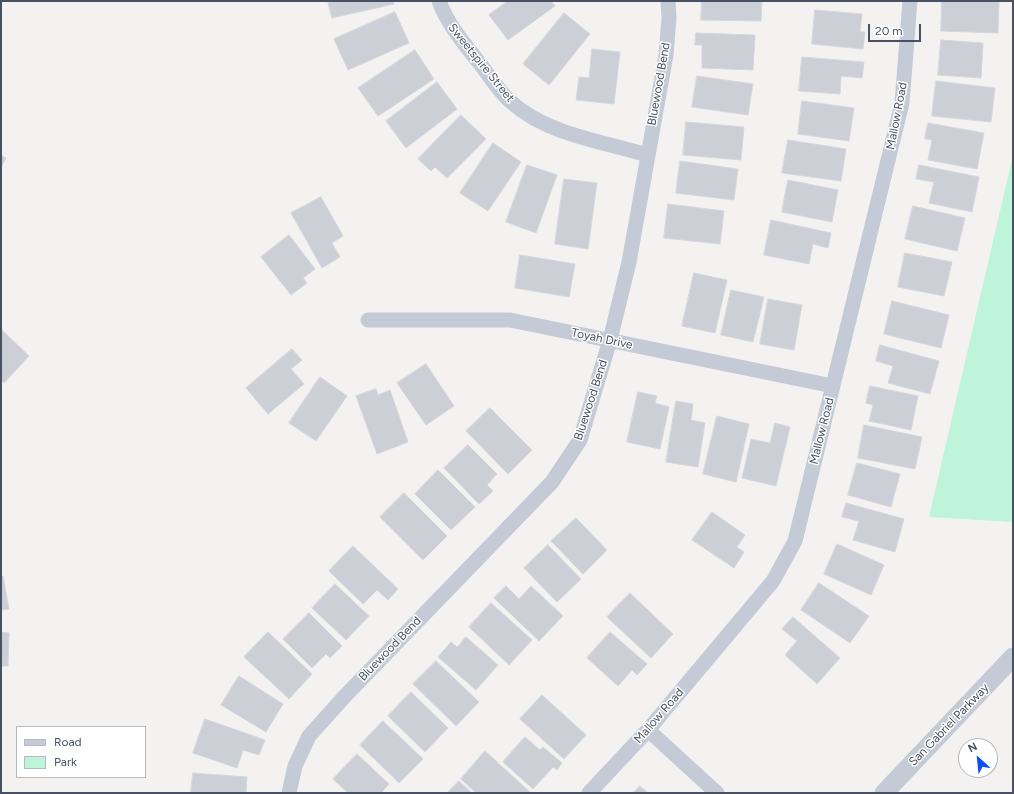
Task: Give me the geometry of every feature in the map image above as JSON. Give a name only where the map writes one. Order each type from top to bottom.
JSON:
[{"type":"street","name":"Sweetspire Street","points":[[439,1],[447,20],[460,38],[510,101],[527,114],[546,125],[571,134],[647,155]]},
{"type":"street","name":"Bluewood Bend","points":[[289,793],[295,766],[309,736],[344,696],[552,482],[580,440],[610,340],[628,262],[666,55],[669,18],[668,1]]},
{"type":"street","name":"Mallow Road","points":[[589,793],[648,730],[773,580],[795,541],[902,103],[910,1]]},
{"type":"street","name":"Toyah Drive","points":[[368,320],[510,320],[833,386]]},
{"type":"street","name":"San Gabriel Parkway","points":[[884,793],[1013,657]]},
{"type":"street","points":[[648,730],[717,793]]},
{"type":"green space","points":[[1013,155],[1013,522],[929,517]]},
{"type":"building","points":[[328,1],[393,1],[394,4],[332,18]]},
{"type":"building","points":[[508,1],[551,1],[555,6],[508,40],[489,15]]},
{"type":"building","points":[[702,1],[762,1],[761,21],[701,20]]},
{"type":"building","points":[[942,1],[999,1],[998,33],[941,31]]},
{"type":"building","points":[[815,10],[862,14],[860,32],[865,32],[863,49],[812,44]]},
{"type":"building","points":[[395,12],[409,43],[348,70],[334,39]]},
{"type":"building","points":[[564,13],[590,34],[549,85],[523,64]]},
{"type":"building","points":[[696,33],[755,35],[753,70],[702,68],[702,45],[695,45]]},
{"type":"building","points":[[941,40],[983,43],[981,78],[938,75]]},
{"type":"building","points":[[592,49],[620,52],[614,104],[576,100],[579,77],[589,78]]},
{"type":"building","points":[[415,50],[434,79],[378,116],[358,88]]},
{"type":"building","points":[[802,57],[864,62],[862,78],[841,76],[840,94],[799,91]]},
{"type":"building","points":[[697,76],[753,84],[748,115],[692,107]]},
{"type":"building","points":[[936,81],[995,88],[991,122],[932,116]]},
{"type":"building","points":[[437,82],[457,109],[406,148],[386,121]]},
{"type":"building","points":[[802,101],[854,108],[849,141],[798,134]]},
{"type":"building","points":[[461,115],[486,139],[447,178],[435,167],[431,171],[418,159]]},
{"type":"building","points":[[686,122],[744,127],[741,160],[683,155]]},
{"type":"building","points":[[928,123],[984,133],[977,169],[928,160],[932,140],[925,139]]},
{"type":"building","points":[[788,140],[846,149],[841,181],[782,173]]},
{"type":"building","points":[[493,143],[521,162],[488,211],[460,193]]},
{"type":"building","points":[[1,155],[6,158],[1,167]]},
{"type":"building","points":[[680,161],[738,169],[734,200],[676,193]]},
{"type":"building","points":[[527,165],[557,175],[536,233],[506,222]]},
{"type":"building","points":[[919,165],[979,177],[972,212],[929,203],[934,182],[916,179]]},
{"type":"building","points":[[564,179],[597,183],[588,249],[555,244]]},
{"type":"building","points":[[788,180],[838,190],[832,222],[782,212]]},
{"type":"building","points":[[321,197],[343,236],[332,243],[340,257],[322,268],[291,213]]},
{"type":"building","points":[[668,204],[724,211],[720,244],[664,238]]},
{"type":"building","points":[[913,206],[965,218],[957,251],[905,239]]},
{"type":"building","points":[[771,220],[831,233],[828,248],[813,244],[809,264],[764,255]]},
{"type":"building","points":[[289,235],[315,269],[303,278],[307,283],[291,295],[261,257]]},
{"type":"building","points":[[905,253],[952,262],[944,296],[898,287]]},
{"type":"building","points":[[520,255],[575,264],[569,297],[515,288]]},
{"type":"building","points":[[694,273],[727,280],[715,333],[682,326]]},
{"type":"building","points":[[731,290],[764,297],[753,342],[721,335]]},
{"type":"building","points":[[768,299],[802,305],[794,350],[760,344]]},
{"type":"building","points":[[892,301],[949,315],[941,348],[884,334]]},
{"type":"building","points":[[1,329],[29,356],[4,383],[1,380]]},
{"type":"building","points":[[880,345],[939,361],[930,394],[888,383],[893,366],[876,361]]},
{"type":"building","points":[[292,349],[302,360],[291,369],[304,384],[268,414],[246,388]]},
{"type":"building","points":[[426,364],[454,406],[426,425],[397,383]]},
{"type":"building","points":[[320,377],[347,396],[316,441],[289,423]]},
{"type":"building","points":[[870,386],[918,396],[911,430],[869,421],[873,405],[866,403]]},
{"type":"building","points":[[376,389],[378,395],[390,390],[408,442],[377,454],[356,396]]},
{"type":"building","points":[[638,392],[657,396],[655,403],[669,407],[660,449],[627,442]]},
{"type":"building","points":[[676,401],[693,404],[691,420],[705,423],[698,467],[666,462]]},
{"type":"building","points":[[490,408],[532,450],[508,474],[466,431]]},
{"type":"building","points":[[717,416],[749,424],[736,482],[703,474]]},
{"type":"building","points":[[775,423],[790,427],[776,486],[742,478],[751,439],[770,443]]},
{"type":"building","points":[[864,425],[922,437],[915,469],[858,458]]},
{"type":"building","points":[[468,445],[497,474],[487,485],[493,491],[479,504],[444,468]]},
{"type":"building","points":[[857,463],[900,474],[891,507],[848,495]]},
{"type":"building","points":[[438,470],[475,507],[451,530],[415,494]]},
{"type":"building","points":[[404,493],[447,536],[423,560],[380,517]]},
{"type":"building","points":[[846,503],[904,519],[895,552],[853,540],[859,521],[842,517]]},
{"type":"building","points":[[712,512],[745,535],[737,547],[744,552],[734,568],[692,540]]},
{"type":"building","points":[[576,518],[607,550],[583,574],[551,541]]},
{"type":"building","points":[[837,544],[884,565],[871,595],[824,574]]},
{"type":"building","points":[[548,545],[581,579],[557,602],[524,568]]},
{"type":"building","points":[[353,546],[398,589],[388,600],[377,590],[363,604],[329,571]]},
{"type":"building","points":[[1,576],[3,576],[9,609],[1,610]]},
{"type":"building","points":[[819,583],[869,616],[850,643],[801,610]]},
{"type":"building","points":[[335,584],[369,616],[346,640],[312,608]]},
{"type":"building","points":[[506,586],[519,599],[531,586],[563,616],[539,641],[494,598]]},
{"type":"building","points":[[630,593],[673,634],[651,658],[607,617]]},
{"type":"building","points":[[491,603],[532,640],[509,665],[469,627]]},
{"type":"building","points":[[309,613],[342,646],[330,658],[326,654],[312,668],[283,639]]},
{"type":"building","points":[[793,617],[840,658],[817,684],[785,655],[797,641],[782,629]]},
{"type":"building","points":[[1,632],[9,633],[8,666],[1,666]]},
{"type":"building","points":[[268,632],[312,674],[289,699],[244,657]]},
{"type":"building","points":[[610,632],[647,664],[637,675],[632,670],[618,686],[587,658]]},
{"type":"building","points":[[466,637],[498,665],[476,690],[438,657],[451,642],[457,647]]},
{"type":"building","points":[[436,661],[479,702],[456,726],[413,684]]},
{"type":"building","points":[[239,676],[283,704],[266,732],[221,705]]},
{"type":"building","points":[[411,692],[448,728],[425,752],[388,716]]},
{"type":"building","points":[[542,695],[586,735],[564,759],[520,719]]},
{"type":"building","points":[[205,719],[265,740],[259,755],[243,750],[237,768],[193,753]]},
{"type":"building","points":[[383,721],[423,759],[399,783],[360,745]]},
{"type":"building","points":[[525,737],[540,750],[543,747],[562,763],[557,770],[553,767],[533,789],[503,762]]},
{"type":"building","points":[[485,751],[531,793],[476,793],[461,779]]},
{"type":"building","points":[[357,754],[389,784],[381,793],[348,793],[333,779]]},
{"type":"building","points":[[193,773],[247,777],[246,793],[191,793]]},
{"type":"building","points":[[459,781],[472,793],[447,793]]},
{"type":"building","points":[[640,786],[648,793],[633,793]]}]
